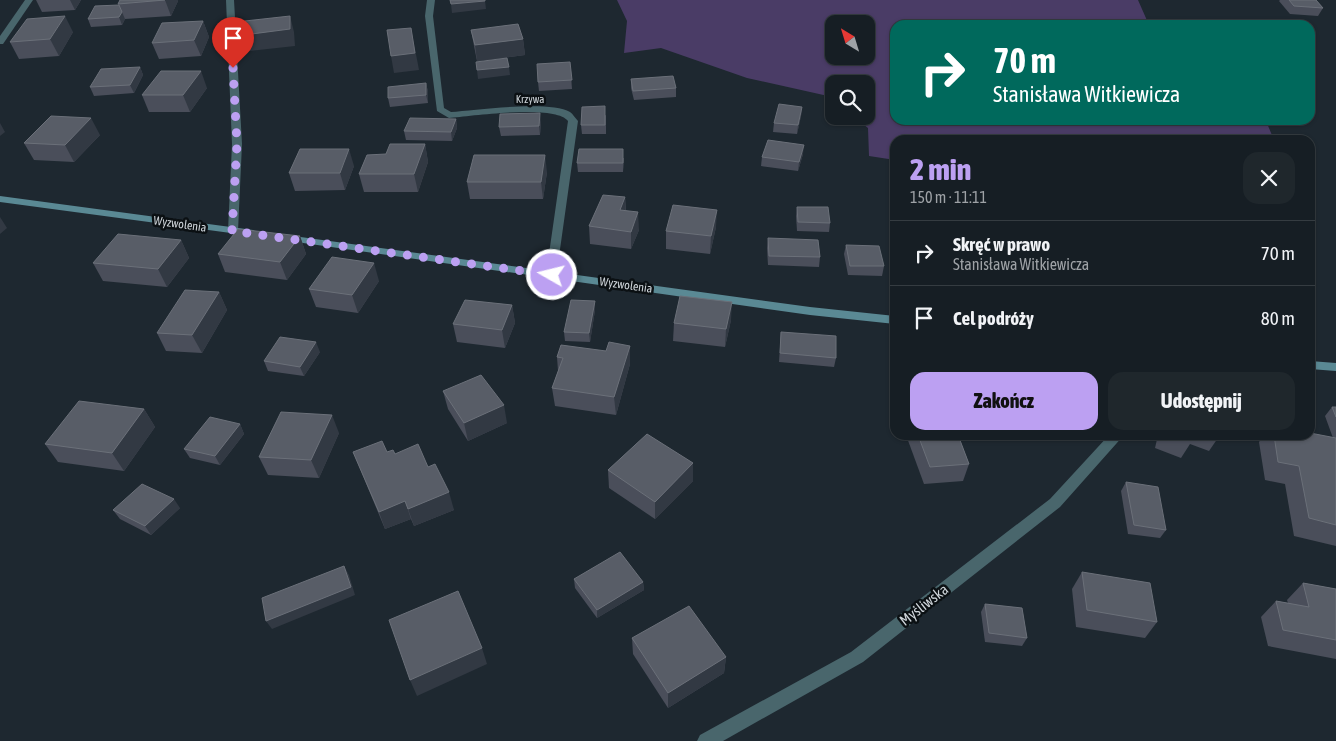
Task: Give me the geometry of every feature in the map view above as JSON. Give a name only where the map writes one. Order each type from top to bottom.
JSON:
[{"type":"street","points":[[0,42],[29,0]]},
{"type":"street","points":[[230,0],[237,144],[232,231]]},
{"type":"street","name":"Krzywa","points":[[431,0],[429,16],[440,109],[449,114],[517,110],[554,111],[564,113],[573,121],[552,275]]},
{"type":"street","name":"Wyzwolenia","points":[[0,199],[260,234]]},
{"type":"street","name":"Wyzwolenia","points":[[278,237],[810,311],[890,319]]},
{"type":"street","points":[[1315,365],[1336,368]]},
{"type":"street","name":"Myśliwska","points":[[706,741],[857,657],[1055,503],[1112,440]]},
{"type":"shaded area","points":[[617,0],[1138,0],[1147,20],[890,20],[890,125],[1268,125],[1272,135],[890,135],[890,159],[869,156],[868,128],[864,125],[875,125],[875,75],[825,75],[825,95],[747,78],[661,48],[624,53],[627,21]]},
{"type":"building","points":[[120,0],[165,0],[118,4]]},
{"type":"building","points":[[450,0],[485,0],[485,1],[451,4]]},
{"type":"building","points":[[1289,0],[1316,0],[1323,8],[1294,6]]},
{"type":"building","points":[[119,5],[122,12],[119,17],[88,19],[95,6]]},
{"type":"building","points":[[65,16],[50,39],[10,42],[27,19]]},
{"type":"building","points":[[290,16],[290,29],[244,35],[245,21]]},
{"type":"building","points":[[203,21],[194,40],[152,43],[162,23]]},
{"type":"building","points":[[518,24],[523,39],[475,45],[471,30]]},
{"type":"building","points":[[411,28],[415,53],[391,56],[387,30]]},
{"type":"building","points":[[507,58],[509,67],[477,70],[476,62]]},
{"type":"building","points":[[570,62],[572,80],[538,82],[537,64]]},
{"type":"building","points":[[140,67],[130,85],[90,87],[101,69]]},
{"type":"building","points":[[161,71],[201,71],[183,95],[142,95]]},
{"type":"building","points":[[673,76],[676,88],[633,91],[631,79]]},
{"type":"building","points":[[426,83],[426,95],[388,98],[388,87]]},
{"type":"building","points":[[779,104],[802,107],[798,125],[774,123]]},
{"type":"building","points":[[605,106],[605,125],[581,125],[582,107]]},
{"type":"building","points":[[540,113],[539,126],[499,127],[500,114]]},
{"type":"building","points":[[51,116],[91,118],[65,145],[24,143]]},
{"type":"building","points":[[410,118],[456,119],[451,132],[404,131]]},
{"type":"building","points":[[768,140],[804,145],[799,162],[762,157]]},
{"type":"building","points":[[390,144],[425,144],[414,174],[359,174],[367,155],[386,154]]},
{"type":"building","points":[[300,149],[349,149],[340,173],[289,173]]},
{"type":"building","points":[[579,149],[623,149],[623,163],[577,163]]},
{"type":"building","points":[[474,155],[545,155],[541,182],[467,182]]},
{"type":"building","points":[[603,195],[625,197],[620,210],[638,212],[631,232],[589,226]]},
{"type":"building","points":[[673,205],[717,210],[711,236],[666,231]]},
{"type":"building","points":[[797,207],[828,207],[830,223],[798,222]]},
{"type":"building","points":[[238,229],[300,236],[280,262],[218,254]]},
{"type":"building","points":[[118,234],[181,240],[158,269],[93,263]]},
{"type":"building","points":[[768,238],[818,240],[820,257],[769,256]]},
{"type":"building","points":[[846,245],[879,246],[884,266],[850,266]]},
{"type":"building","points":[[332,257],[374,263],[352,295],[309,289]]},
{"type":"building","points":[[185,290],[219,292],[192,335],[157,333]]},
{"type":"building","points":[[680,296],[732,302],[726,329],[674,323]]},
{"type":"building","points":[[465,300],[512,305],[502,330],[453,324]]},
{"type":"building","points":[[571,300],[595,301],[589,333],[564,332]]},
{"type":"building","points":[[781,332],[836,336],[836,358],[780,353]]},
{"type":"building","points":[[280,337],[316,342],[300,367],[264,361]]},
{"type":"building","points":[[609,342],[630,346],[614,397],[552,388],[563,358],[557,357],[561,345],[606,351]]},
{"type":"building","points":[[481,375],[504,405],[464,423],[443,391]]},
{"type":"building","points":[[79,401],[144,409],[112,453],[45,444]]},
{"type":"building","points":[[1332,407],[1336,407],[1336,417]]},
{"type":"building","points":[[281,412],[332,415],[311,460],[259,457]]},
{"type":"building","points":[[210,417],[240,424],[215,456],[184,449]]},
{"type":"building","points":[[647,434],[693,463],[655,502],[608,470]]},
{"type":"building","points":[[1315,434],[1336,438],[1336,525],[1309,518],[1299,466],[1278,462],[1275,440],[1315,440]]},
{"type":"building","points":[[920,440],[960,440],[969,464],[930,467]]},
{"type":"building","points":[[382,441],[387,452],[393,450],[395,454],[418,444],[428,467],[435,464],[449,492],[408,509],[405,501],[379,512],[353,452]]},
{"type":"building","points":[[1126,482],[1158,487],[1166,530],[1134,525]]},
{"type":"building","points":[[142,484],[174,499],[145,526],[113,510]]},
{"type":"building","points":[[620,552],[643,582],[597,610],[574,579]]},
{"type":"building","points":[[344,566],[351,587],[266,621],[262,598]]},
{"type":"building","points":[[1082,572],[1150,583],[1157,622],[1087,610]]},
{"type":"building","points":[[1303,583],[1336,589],[1336,640],[1283,630],[1276,601],[1309,607]]},
{"type":"building","points":[[458,591],[482,648],[410,680],[389,620]]},
{"type":"building","points":[[985,604],[1022,608],[1027,638],[989,633]]},
{"type":"building","points":[[689,606],[726,657],[668,693],[632,638]]},
{"type":"route","points":[[233,68],[237,144],[232,231],[552,275]]}]
